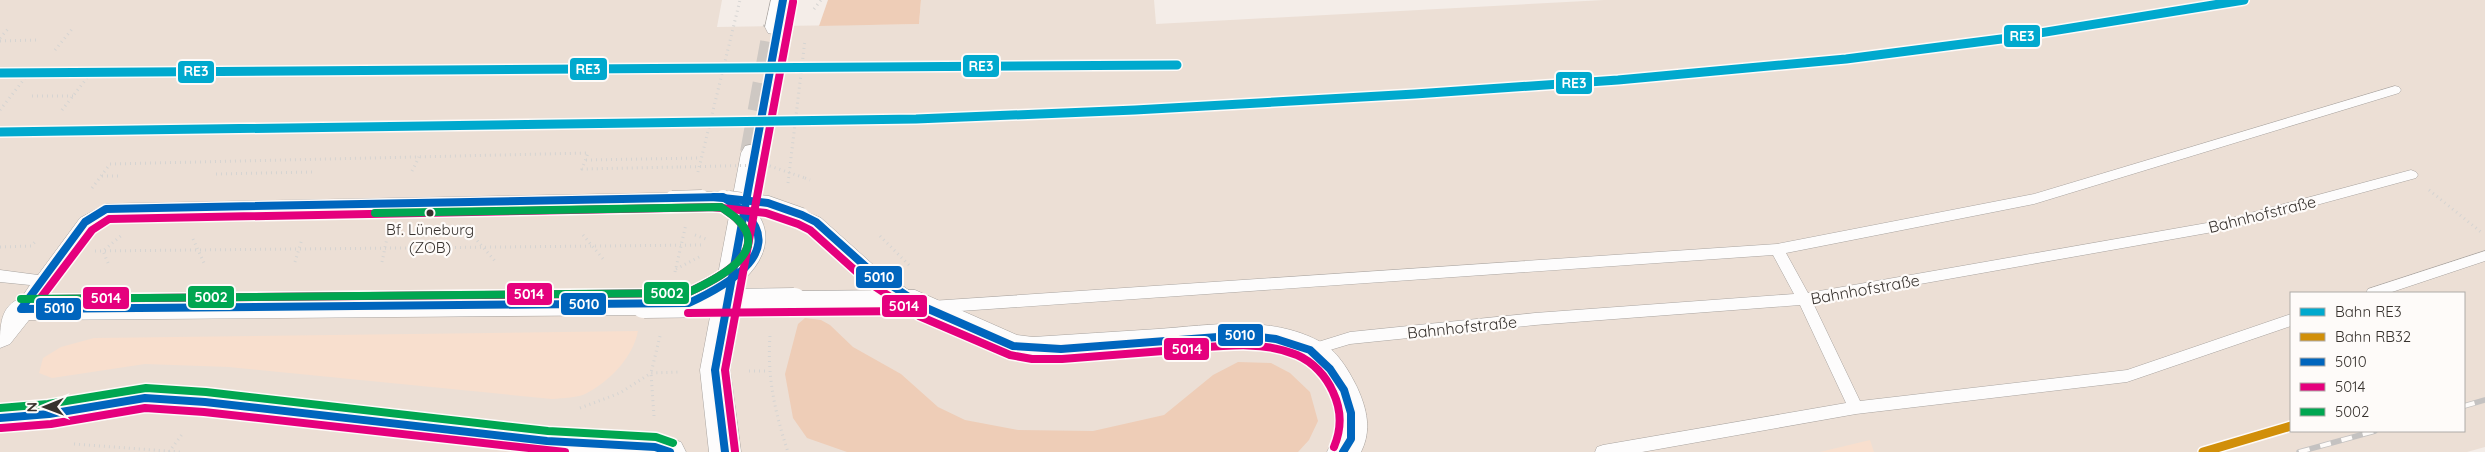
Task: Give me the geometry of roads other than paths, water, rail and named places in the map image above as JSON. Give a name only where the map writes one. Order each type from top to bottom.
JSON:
[{"type":"street","points":[[777,27],[783,0]]},
{"type":"street","points":[[725,452],[715,370],[754,153]]},
{"type":"street","points":[[0,336],[21,308],[794,302],[919,304],[1013,346],[1033,349],[1244,335],[1276,339],[1310,350],[1330,369],[1344,390],[1351,413],[1351,438],[1343,452]]},
{"type":"street","points":[[0,418],[49,414],[145,398],[205,402],[546,441],[663,450]]},
{"type":"lane","points":[[21,308],[85,222],[106,209],[723,197],[768,203],[816,222],[874,274],[919,304],[1777,250],[2034,199],[2395,90]]},
{"type":"lane","name":"Bahnhofstraße","points":[[1310,350],[1350,338],[1535,319],[1804,299],[2224,225],[2412,175]]},
{"type":"lane","points":[[689,303],[714,294],[736,280],[751,263],[758,245],[757,230],[751,216],[723,197]]},
{"type":"lane","points":[[1777,250],[1804,299],[1856,408]]},
{"type":"lane","points":[[2376,292],[2485,256]]},
{"type":"lane","points":[[0,276],[41,281]]},
{"type":"lane","points":[[1603,452],[1856,408],[2127,376],[2290,320]]},
{"type":"tunnel","points":[[754,153],[777,27]]},
{"type":"railway","points":[[2465,406],[2485,400]]},
{"type":"railway","points":[[2299,452],[2371,432]]},
{"type":"rail line","name":"RE3","points":[[0,132],[916,119],[1135,110],[1415,94],[1618,80],[1846,59],[2009,38],[2244,0]]},
{"type":"rail line","name":"RE3","points":[[0,73],[1177,65]]},
{"type":"rail line","name":"RB32","points":[[2203,452],[2290,426]]},
{"type":"place","name":"Bf. Lüneburg (ZOB)","points":[[430,213]]}]
